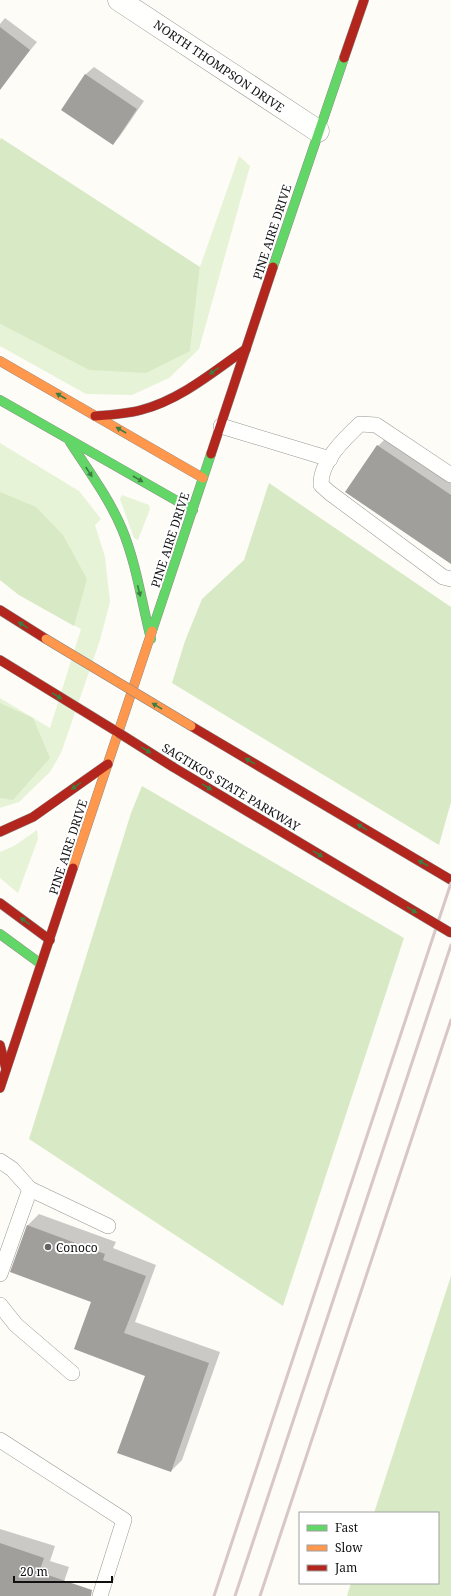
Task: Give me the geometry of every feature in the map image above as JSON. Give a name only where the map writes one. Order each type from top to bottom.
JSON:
[{"type":"main road","name":"PINE AIRE DRIVE","points":[[0,1088],[151,639],[318,131],[364,0]]},
{"type":"main road","points":[[95,416],[119,415],[166,402],[183,393],[246,349]]},
{"type":"main road","points":[[0,360],[203,478]]},
{"type":"main road","points":[[0,400],[193,510]]},
{"type":"main road","points":[[68,439],[108,501],[122,529],[128,545],[151,639]]},
{"type":"main road","points":[[0,610],[191,726],[451,880]]},
{"type":"main road","name":"SAGTIKOS STATE PARKWAY","points":[[0,660],[173,767],[451,933]]},
{"type":"main road","points":[[0,832],[33,817],[108,764]]},
{"type":"main road","points":[[0,903],[50,940]]},
{"type":"main road","points":[[0,934],[42,964]]},
{"type":"main road","points":[[0,1045],[6,1070]]},
{"type":"street","name":"NORTH THOMPSON DRIVE","points":[[119,0],[318,131]]},
{"type":"lane","points":[[451,475],[376,425],[360,424],[347,436],[321,476],[321,485],[443,577],[451,579]]},
{"type":"lane","points":[[221,426],[330,460]]},
{"type":"lane","points":[[0,1161],[12,1169],[30,1189],[108,1226]]},
{"type":"lane","points":[[0,1274],[30,1189]]},
{"type":"lane","points":[[0,1305],[16,1325],[72,1373]]},
{"type":"lane","points":[[0,1440],[124,1520],[100,1596]]},
{"type":"green space","points":[[1,138],[200,267],[190,351],[146,373],[89,370],[0,324]]},
{"type":"green space","points":[[239,156],[250,166],[199,349],[169,378],[132,395],[86,394],[0,346],[0,324],[89,370],[190,351],[200,267]]},
{"type":"green space","points":[[0,443],[79,491],[101,519],[95,525],[105,557],[110,602],[100,640],[61,753],[50,772],[19,802],[0,808],[0,698],[50,728],[81,629],[19,595],[0,580]]},
{"type":"green space","points":[[269,483],[451,607],[451,802],[439,845],[172,683],[185,641],[202,599],[244,560]]},
{"type":"green space","points":[[0,492],[36,507],[63,535],[87,579],[74,626],[19,595],[0,580]]},
{"type":"green space","points":[[122,495],[149,505],[150,509],[138,540],[134,538],[120,499]]},
{"type":"green space","points":[[0,703],[33,718],[50,758],[13,800],[0,798]]},
{"type":"green space","points":[[142,786],[404,938],[283,1306],[29,1139],[131,813]]},
{"type":"green space","points":[[37,830],[38,839],[18,893],[0,878],[0,852],[14,846]]},
{"type":"green space","points":[[451,1276],[451,1596],[347,1596],[351,1584],[439,1584],[439,1512],[374,1512]]},
{"type":"building","points":[[0,27],[30,50],[0,90]]},
{"type":"building","points":[[85,74],[137,109],[113,145],[61,110]]},
{"type":"building","points":[[377,445],[451,495],[451,564],[345,492]]},
{"type":"building","points":[[27,1225],[105,1254],[103,1260],[146,1276],[124,1333],[209,1363],[171,1472],[117,1453],[145,1376],[74,1349],[91,1302],[10,1272]]},
{"type":"building","points":[[0,1543],[44,1558],[39,1572],[92,1590],[91,1596],[0,1596]]},
{"type":"railway","points":[[214,1596],[451,883]]},
{"type":"railway","points":[[235,1596],[451,945]]},
{"type":"railway","points":[[260,1596],[451,1020]]},
{"type":"traffic: fast","points":[[273,267],[344,58]]},
{"type":"traffic: fast","points":[[0,400],[193,510]]},
{"type":"traffic: fast","points":[[70,442],[105,495],[122,529],[135,569],[151,639]]},
{"type":"traffic: fast","points":[[152,631],[211,454]]},
{"type":"traffic: fast","points":[[0,934],[41,964]]},
{"type":"traffic: slow","points":[[0,361],[203,478]]},
{"type":"traffic: slow","points":[[73,868],[152,631]]},
{"type":"traffic: slow","points":[[46,639],[191,726]]},
{"type":"traffic: jam","points":[[344,58],[364,0]]},
{"type":"traffic: jam","points":[[211,454],[273,267]]},
{"type":"traffic: jam","points":[[95,416],[135,411],[169,399],[209,376],[246,349]]},
{"type":"traffic: jam","points":[[0,610],[46,639]]},
{"type":"traffic: jam","points":[[0,660],[119,733]]},
{"type":"traffic: jam","points":[[191,726],[451,880]]},
{"type":"traffic: jam","points":[[119,733],[173,767]]},
{"type":"traffic: jam","points":[[0,832],[33,817],[108,764]]},
{"type":"traffic: jam","points":[[173,767],[379,890]]},
{"type":"traffic: jam","points":[[0,1088],[73,868]]},
{"type":"traffic: jam","points":[[379,890],[451,933]]},
{"type":"traffic: jam","points":[[0,903],[50,940]]},
{"type":"traffic: jam","points":[[0,1045],[6,1069]]},
{"type":"place","name":"Conoco","points":[[48,1247]]}]
